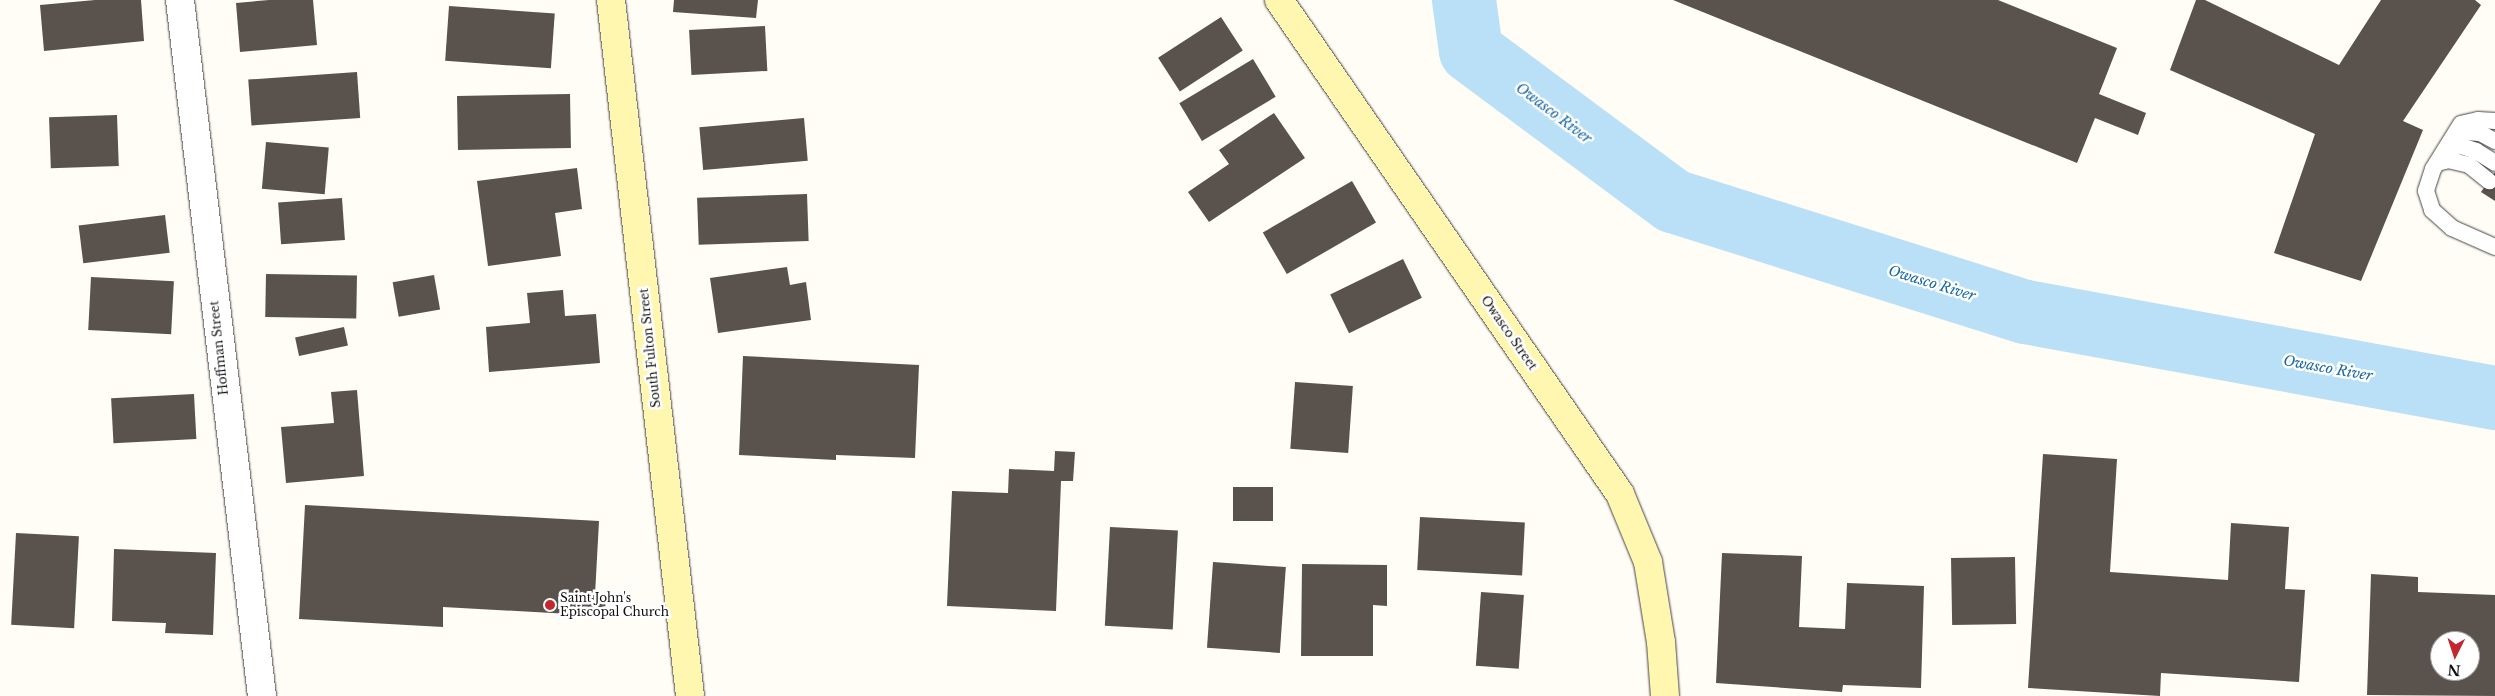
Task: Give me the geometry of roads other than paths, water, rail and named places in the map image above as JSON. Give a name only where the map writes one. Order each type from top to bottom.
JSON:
[{"type":"main road","name":"South Fulton Street","points":[[611,0],[690,696]]},
{"type":"main road","name":"Owasco Street","points":[[1279,0],[1620,494],[1648,562],[1661,642],[1666,696]]},
{"type":"street","name":"Hoffman Street","points":[[180,0],[262,696]]},
{"type":"lane","points":[[2495,121],[2469,121],[2461,124],[2445,150],[2426,191],[2432,210],[2452,228],[2495,247]]},
{"type":"lane","points":[[2445,150],[2464,132],[2480,134],[2495,140]]},
{"type":"lane","points":[[2445,150],[2461,146],[2476,151],[2495,162]]},
{"type":"lane","points":[[2445,150],[2448,160],[2469,165],[2489,181]]},
{"type":"waterway","name":"Owasco River","points":[[1464,0],[1471,51],[1673,201],[2026,312],[2495,398]]},
{"type":"place","name":"Saint John's Episcopal Church","points":[[550,605]]}]
